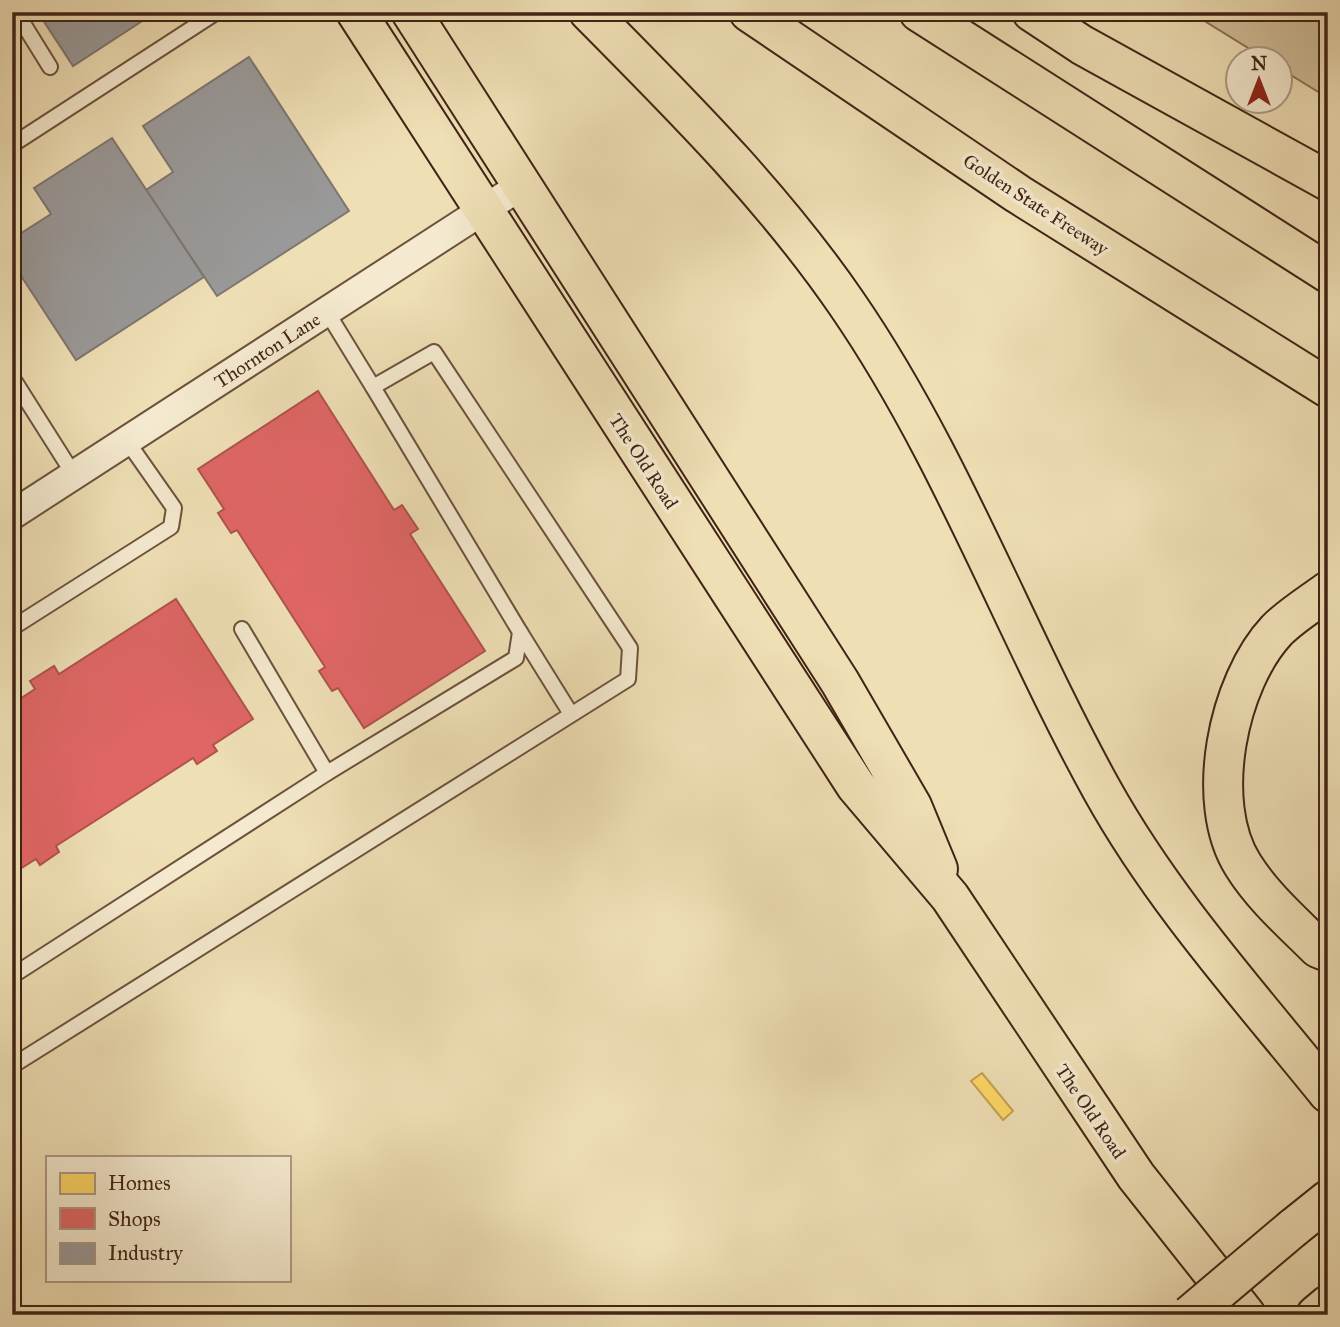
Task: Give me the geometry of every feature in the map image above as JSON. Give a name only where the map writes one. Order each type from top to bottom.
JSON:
[{"type":"main road","name":"The Old Road","points":[[356,12],[856,786],[950,897],[1136,1176],[1246,1315]]},
{"type":"main road","name":"The Old Road","points":[[411,12],[878,745],[912,806],[950,897]]},
{"type":"main road","points":[[589,12],[750,178],[803,242],[847,304],[885,362],[919,425],[1104,793],[1142,855],[1190,922],[1328,1093]]},
{"type":"main road","name":"Golden State Freeway","points":[[749,12],[1018,194],[1328,388]]},
{"type":"main road","points":[[919,12],[1328,273]]},
{"type":"main road","points":[[1032,12],[1082,45],[1328,181]]},
{"type":"main road","points":[[1328,591],[1277,631],[1242,685],[1223,755],[1226,818],[1241,863],[1269,900],[1318,947],[1328,952]]},
{"type":"main road","points":[[1190,1315],[1328,1199]]},
{"type":"main road","points":[[1316,1315],[1328,1305]]},
{"type":"street","name":"Thornton Lane","points":[[12,515],[522,186]]},
{"type":"lane","points":[[16,12],[50,67]]},
{"type":"lane","points":[[12,145],[217,12]]},
{"type":"lane","points":[[327,312],[571,714]]},
{"type":"lane","points":[[12,1066],[628,678],[630,648],[434,352],[373,387]]},
{"type":"lane","points":[[12,377],[74,475]]},
{"type":"lane","points":[[12,628],[171,527],[174,508],[127,441]]},
{"type":"lane","points":[[242,629],[327,773]]},
{"type":"lane","points":[[12,976],[327,773],[516,659],[520,632]]},
{"type":"shaded area","points":[[1190,12],[1328,12],[1328,98],[1294,77],[1294,46],[1245,46]]},
{"type":"building: Homes","points":[[982,1073],[1013,1111],[1003,1120],[971,1081]]},
{"type":"building: Shops","points":[[318,391],[394,510],[402,505],[418,529],[410,534],[485,651],[364,728],[338,688],[332,691],[319,671],[325,667],[237,530],[231,533],[218,513],[224,509],[198,469]]},
{"type":"building: Shops","points":[[176,599],[253,719],[213,745],[217,751],[197,764],[193,758],[56,846],[59,852],[40,865],[36,859],[12,874],[12,704],[35,689],[30,681],[54,666],[59,674]]},
{"type":"building: Industry","points":[[156,12],[73,66],[39,14]]},
{"type":"building: Industry","points":[[249,57],[349,211],[217,296],[146,190],[173,172],[143,126]]},
{"type":"building: Industry","points":[[112,138],[204,277],[76,360],[12,262],[12,239],[51,214],[34,188]]}]
